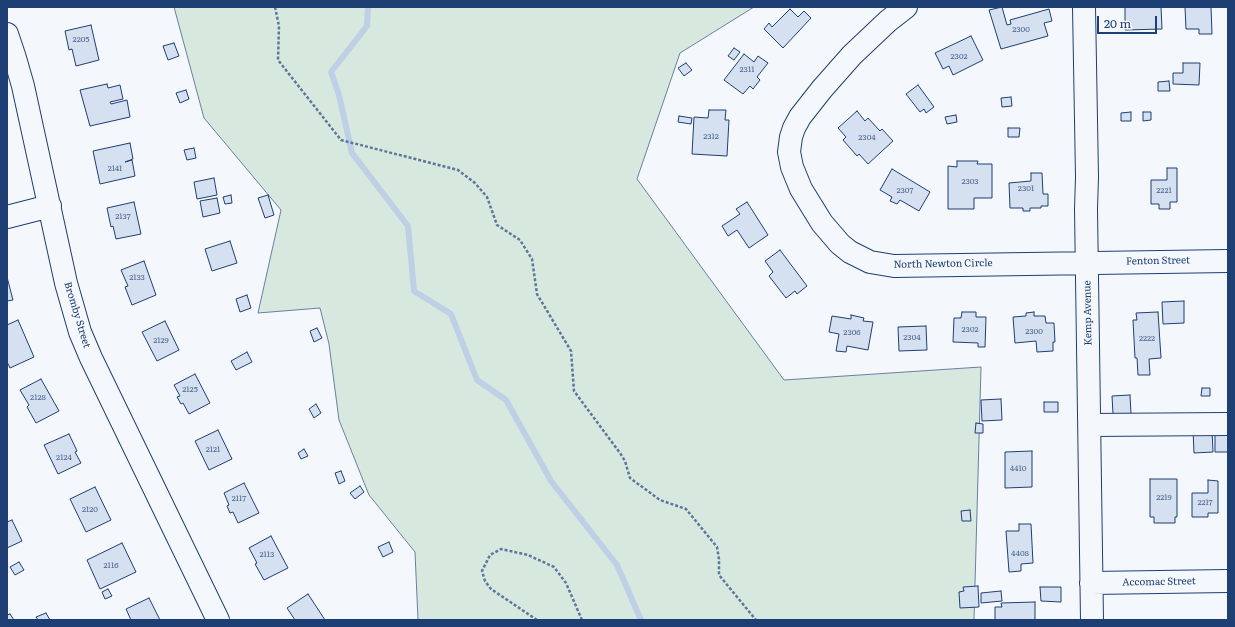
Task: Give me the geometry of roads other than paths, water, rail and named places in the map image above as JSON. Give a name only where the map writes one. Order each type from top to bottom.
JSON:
[{"type":"street","name":"North Newton Circle","points":[[906,7],[888,21],[852,54],[800,117],[794,128],[789,152],[792,167],[801,189],[822,223],[840,244],[850,252],[870,262],[894,266],[1087,262]]},
{"type":"street","name":"Kemp Avenue","points":[[1084,7],[1092,620]]},
{"type":"street","name":"Bromby Street","points":[[7,34],[23,86],[66,283],[80,332],[90,358],[218,620]]},
{"type":"street","points":[[7,216],[50,206]]},
{"type":"street","name":"Fenton Street","points":[[1087,262],[1228,261]]},
{"type":"street","points":[[1090,425],[1228,424]]},
{"type":"street","name":"Accomac Street","points":[[1091,583],[1228,581]]},
{"type":"waterway","points":[[368,7],[367,26],[331,72],[339,95],[352,153],[408,226],[414,291],[451,314],[477,380],[506,400],[551,481],[617,565],[641,620]]}]
